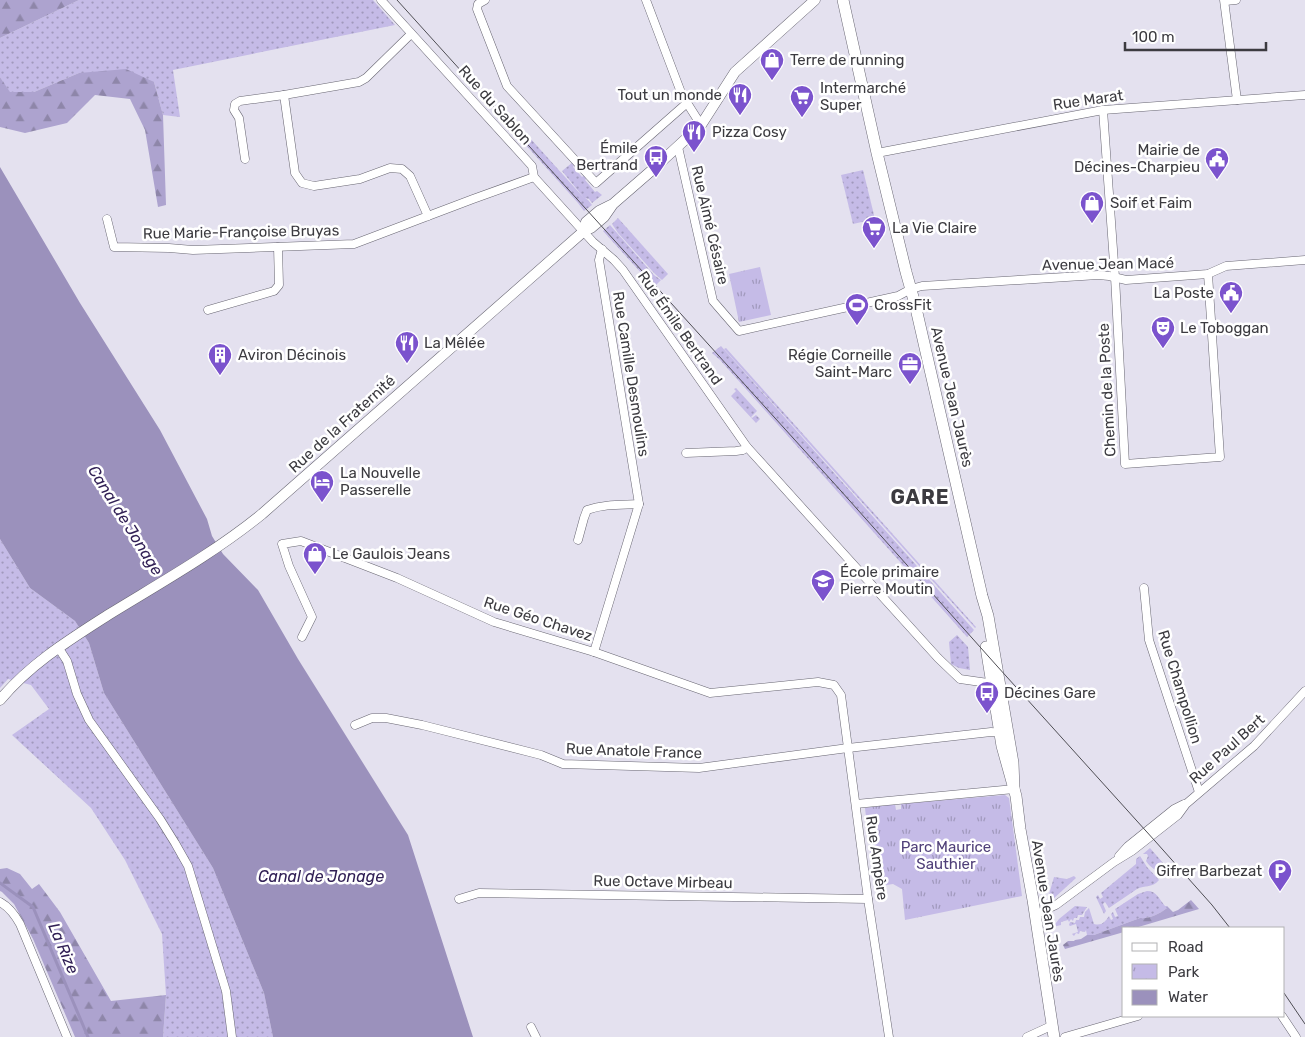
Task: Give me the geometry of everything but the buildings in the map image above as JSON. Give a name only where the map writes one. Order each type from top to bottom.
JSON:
[{"type":"main road","name":"Avenue Jean Jaurès","points":[[843,0],[877,153],[915,304],[982,596],[983,624],[996,684],[1007,766],[1014,789],[1052,1032]]},
{"type":"street","name":"Rue du Sablon","points":[[381,0],[532,166],[534,177],[584,230]]},
{"type":"street","points":[[485,0],[478,4],[477,9],[507,86],[596,182],[687,103]]},
{"type":"street","points":[[646,0],[682,95],[701,125]]},
{"type":"street","name":"Rue de la Fraternité","points":[[0,700],[31,668],[58,647],[230,539],[262,514],[584,230],[591,228],[601,219],[613,204],[701,125],[735,72],[815,0]]},
{"type":"street","points":[[1236,0],[1224,1],[1237,100]]},
{"type":"street","points":[[245,158],[239,118],[234,110],[234,104],[240,101],[359,82],[366,78],[411,34]]},
{"type":"street","points":[[284,95],[295,173],[302,183],[314,186],[360,179],[390,168],[402,169],[410,176],[428,216]]},
{"type":"street","name":"Rue Marat","points":[[877,153],[1103,110],[1305,95]]},
{"type":"street","points":[[1103,110],[1114,277]]},
{"type":"street","name":"Rue Aimé Césaire","points":[[678,147],[713,301],[739,331],[898,296],[910,289]]},
{"type":"street","name":"Rue Marie-Françoise Bruyas","points":[[107,219],[114,247],[193,250],[354,244],[534,177]]},
{"type":"street","name":"Rue Émile Bertrand","points":[[584,230],[593,242],[623,270],[747,447],[938,658],[960,679],[996,684]]},
{"type":"street","points":[[208,310],[274,291],[279,285],[278,247]]},
{"type":"street","name":"Rue Camille Desmoulins","points":[[594,652],[638,504],[599,260],[602,249]]},
{"type":"street","name":"Avenue Jean Macé","points":[[910,289],[922,286],[1098,275],[1126,280],[1208,274],[1226,266],[1305,260]]},
{"type":"street","name":"Chemin de la Poste","points":[[1114,277],[1125,464],[1220,457],[1208,274]]},
{"type":"street","points":[[686,452],[736,451],[747,447]]},
{"type":"street","points":[[578,540],[588,510],[613,505],[638,504]]},
{"type":"street","name":"Rue Géo Chavez","points":[[302,637],[312,617],[289,566],[282,544],[301,541],[397,578],[494,622],[594,652],[710,693],[818,682],[834,685]]},
{"type":"street","name":"Rue Champollion","points":[[1144,588],[1149,640],[1199,792]]},
{"type":"street","points":[[58,647],[67,661],[77,694],[89,720],[160,819],[188,866],[226,991],[232,1037]]},
{"type":"street","name":"Rue Ampère","points":[[834,685],[841,694],[868,899],[889,1037]]},
{"type":"street","name":"Rue Paul Bert","points":[[1035,915],[1056,905],[1114,862],[1128,846],[1162,818],[1174,809],[1186,804],[1254,746],[1305,691]]},
{"type":"street","name":"Rue Anatole France","points":[[355,725],[372,718],[386,718],[422,725],[541,755],[563,764],[699,768],[848,748],[1004,733]]},
{"type":"street","points":[[856,804],[1014,789]]},
{"type":"street","name":"Rue Octave Mirbeau","points":[[459,899],[479,893],[868,899]]},
{"type":"street","points":[[0,902],[15,914],[20,924],[67,1037]]},
{"type":"street","points":[[1065,1037],[1135,1017]]},
{"type":"street","points":[[1283,1017],[1296,1037]]},
{"type":"street","points":[[531,1027],[536,1037]]},
{"type":"street","points":[[1027,1037],[1052,1032]]},
{"type":"green space","points":[[0,0],[79,0],[0,38]]},
{"type":"green space","points":[[79,0],[373,0],[395,25],[173,70],[180,117],[163,115],[154,82],[79,73],[34,92],[10,93],[0,77],[0,38]]},
{"type":"green space","points":[[126,69],[154,82],[163,115],[166,205],[158,207],[145,130],[130,99],[95,95],[67,123],[25,133],[0,127],[0,77],[10,92],[34,92],[79,73]]},
{"type":"green space","points":[[511,117],[584,198],[562,171],[573,162],[575,164],[573,167],[582,177],[585,175],[587,178],[585,180],[595,192],[597,191],[602,195],[592,203],[589,199],[585,198],[592,205],[584,211],[505,122]]},
{"type":"green space","points":[[863,170],[875,219],[853,224],[841,175]]},
{"type":"green space","points":[[618,218],[668,274],[662,280],[618,233],[612,224]]},
{"type":"green space","points":[[610,225],[654,275],[661,280],[654,287],[603,231]]},
{"type":"green space","points":[[760,267],[771,315],[739,322],[729,274]]},
{"type":"green space","points":[[721,346],[974,630],[967,637],[712,353]]},
{"type":"green space","points":[[726,348],[976,627],[975,628],[724,349]]},
{"type":"green space","points":[[736,388],[757,411],[751,417],[756,415],[760,419],[756,423],[731,396],[736,391],[734,389]]},
{"type":"green space","points":[[0,539],[30,588],[75,621],[89,643],[104,693],[213,868],[264,993],[273,1037],[163,1037],[166,995],[162,934],[125,860],[91,808],[12,735],[49,709],[31,685],[8,679],[0,688]]},
{"type":"green space","points":[[957,635],[968,647],[970,670],[951,664],[949,642]]},
{"type":"green space","name":"Parc Maurice Sauthier","points":[[1005,795],[1009,798],[1022,896],[905,920],[902,889],[893,884],[874,887],[865,808],[895,804],[896,810],[901,809],[901,804]]},
{"type":"green space","points":[[1150,848],[1170,871],[1164,877],[1146,861],[1148,856],[1143,854]]},
{"type":"green space","points":[[1140,856],[1159,880],[1157,883],[1137,889],[1109,908],[1105,902],[1103,904],[1106,911],[1104,914],[1096,897],[1098,895],[1100,899],[1103,897],[1101,893],[1136,864],[1136,859]]},
{"type":"green space","points":[[7,868],[20,874],[32,889],[39,884],[60,912],[111,1001],[166,995],[163,1037],[75,1037],[33,939],[14,904],[0,891],[0,869]]},
{"type":"green space","points":[[1074,876],[1076,878],[1052,900],[1048,898],[1054,877],[1067,879]]},
{"type":"green space","points":[[1147,891],[1156,894],[1167,908],[1154,916],[1140,918],[1094,935],[1087,935],[1086,930],[1085,932],[1080,931],[1079,934],[1076,933],[1074,936],[1072,934],[1078,932],[1076,924],[1070,926],[1070,922],[1075,923],[1080,917],[1084,917],[1085,912],[1089,908],[1094,924],[1101,924],[1109,916],[1111,920],[1113,919],[1111,914],[1113,912],[1115,917],[1118,916],[1115,909],[1138,894]]},
{"type":"green space","points":[[1191,900],[1199,909],[1138,927],[1122,927],[1122,933],[1065,949],[1063,945],[1068,941],[1081,939],[1087,935],[1094,935],[1140,918],[1154,916],[1167,908],[1167,906],[1173,912]]},
{"type":"green space","points":[[1075,906],[1087,907],[1082,915],[1078,915],[1073,921],[1071,919],[1069,922],[1068,920],[1061,922],[1061,925],[1053,927],[1059,919]]},
{"type":"water","name":"Canal de Jonage","points":[[0,167],[80,303],[160,430],[207,519],[212,536],[223,554],[258,590],[298,659],[408,835],[473,1037],[273,1037],[264,993],[213,868],[104,693],[89,643],[75,621],[30,588],[0,539]]},
{"type":"waterway","name":"La Rize","points":[[0,883],[33,907],[88,1037]]},
{"type":"tram line","points":[[397,0],[841,491],[1212,905],[1229,927]]},
{"type":"tram line","points":[[1285,994],[1305,1024]]},
{"type":"place","name":"Terre de running","points":[[772,81]]},
{"type":"place","name":"Tout un monde","points":[[740,116]]},
{"type":"place","name":"Intermarché Super","points":[[802,118]]},
{"type":"place","name":"Pizza Cosy","points":[[694,153]]},
{"type":"place","name":"Émile Bertrand","points":[[656,178]]},
{"type":"place","name":"Mairie de Décines-Charpieu","points":[[1217,180]]},
{"type":"place","name":"Soif et Faim","points":[[1092,224]]},
{"type":"place","name":"La Vie Claire","points":[[874,249]]},
{"type":"place","name":"La Poste","points":[[1231,314]]},
{"type":"place","name":"CrossFit","points":[[857,326]]},
{"type":"place","name":"Le Toboggan","points":[[1163,349]]},
{"type":"place","name":"La Mêlée","points":[[407,364]]},
{"type":"place","name":"Aviron Décinois","points":[[220,376]]},
{"type":"place","name":"Régie Corneille Saint-Marc","points":[[910,385]]},
{"type":"place","name":"La Nouvelle Passerelle","points":[[322,503]]},
{"type":"place","name":"Le Gaulois Jeans","points":[[315,575]]},
{"type":"place","name":"École primaire Pierre Moutin","points":[[823,602]]},
{"type":"place","name":"Décines Gare","points":[[987,714]]},
{"type":"place","name":"Gifrer Barbezat","points":[[1280,892]]},
{"type":"district","name":"GARE","points":[[920,497]]}]
